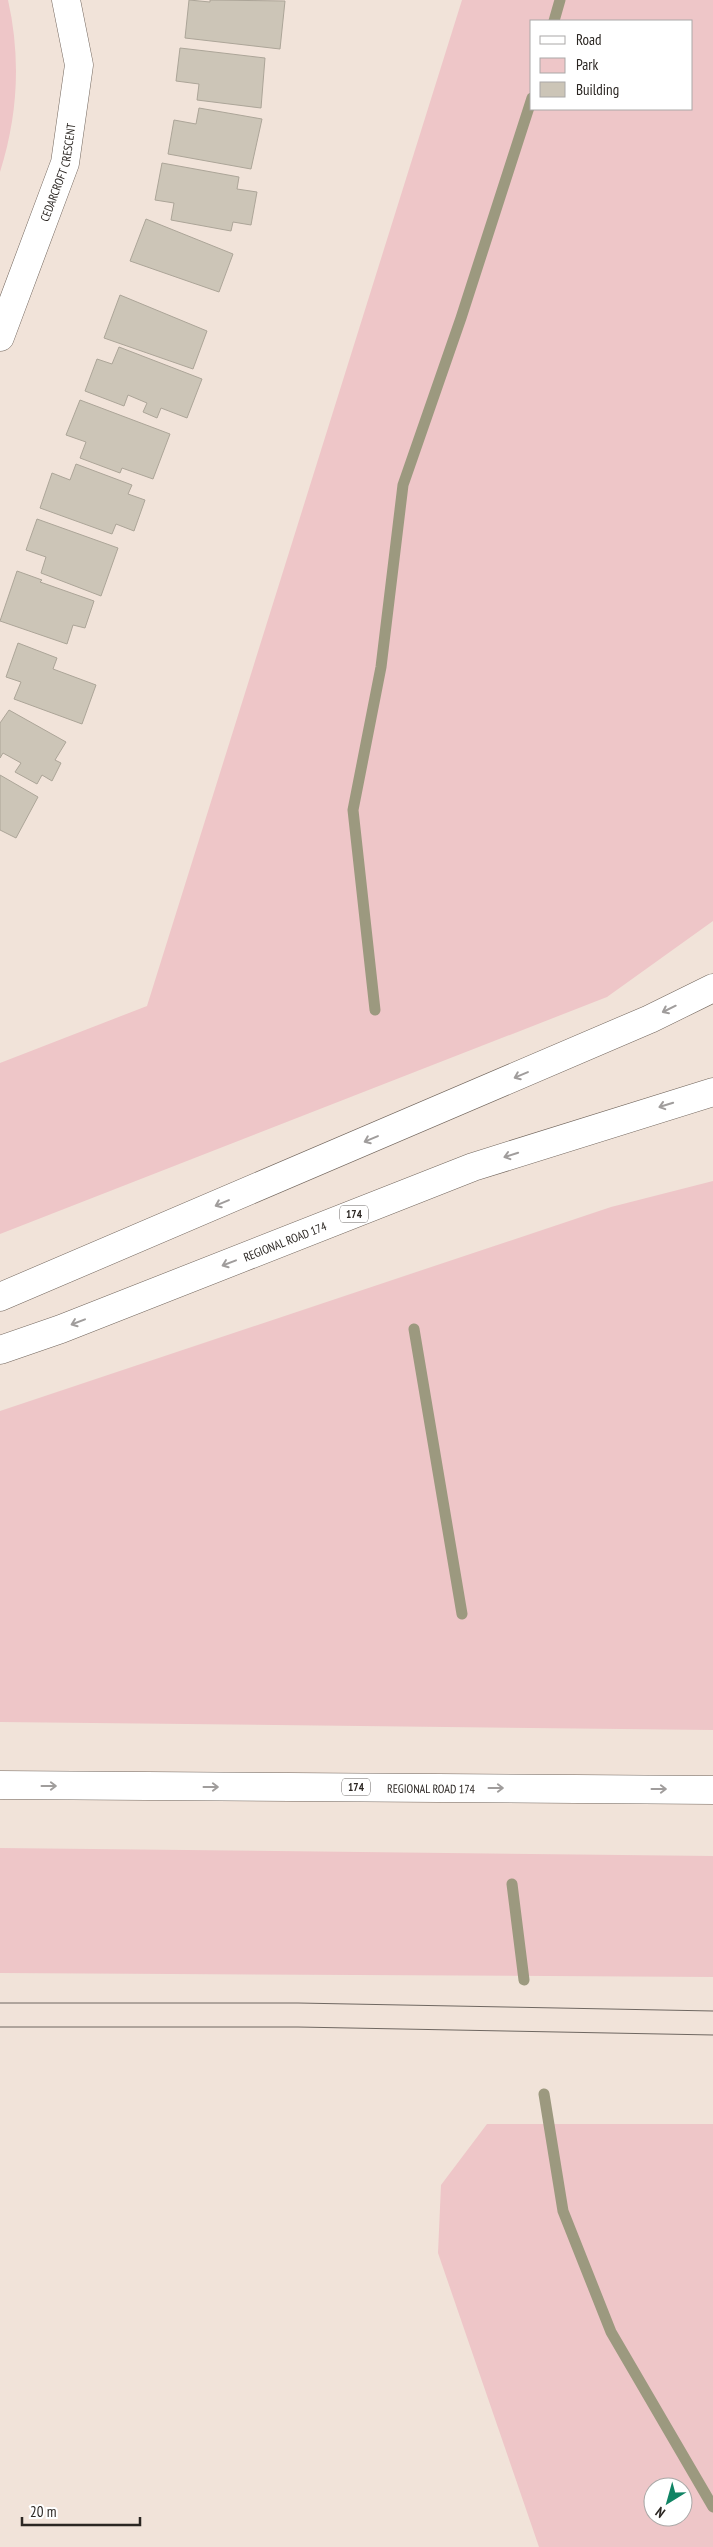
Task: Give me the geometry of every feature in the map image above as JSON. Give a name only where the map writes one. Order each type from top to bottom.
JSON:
[{"type":"main road","name":"CEDARCROFT CRESCENT","points":[[0,337],[65,163],[79,65],[66,0]]},
{"type":"main road","points":[[0,1297],[650,1019],[713,988]]},
{"type":"main road","name":"REGIONAL ROAD 174","points":[[0,1350],[61,1329],[473,1167],[713,1092]]},
{"type":"main road","name":"REGIONAL ROAD 174","points":[[0,1785],[713,1790]]},
{"type":"green space","points":[[0,0],[8,0],[15,43],[16,86],[11,129],[0,172]]},
{"type":"green space","points":[[462,0],[713,0],[713,921],[607,997],[0,1234],[0,1063],[147,1006]]},
{"type":"green space","points":[[713,1181],[713,1730],[0,1722],[0,1411],[611,1207]]},
{"type":"green space","points":[[0,1848],[713,1856],[713,1977],[0,1973]]},
{"type":"green space","points":[[487,2124],[713,2124],[713,2547],[539,2547],[438,2253],[441,2185]]},
{"type":"building","points":[[189,0],[210,2],[210,0],[285,1],[280,49],[185,38]]},
{"type":"building","points":[[180,48],[265,58],[261,108],[197,100],[199,84],[176,81]]},
{"type":"building","points":[[199,108],[262,119],[251,169],[168,154],[174,120],[196,124]]},
{"type":"building","points":[[162,163],[239,177],[237,189],[257,192],[251,225],[233,222],[231,231],[171,220],[174,203],[155,200]]},
{"type":"building","points":[[146,219],[233,254],[219,292],[130,261]]},
{"type":"building","points":[[120,295],[207,331],[193,369],[104,338]]},
{"type":"building","points":[[119,347],[202,379],[187,418],[161,408],[157,418],[143,412],[147,403],[128,395],[124,406],[85,391],[97,359],[112,364]]},
{"type":"building","points":[[80,400],[170,434],[153,479],[122,468],[120,473],[80,458],[86,442],[66,435]]},
{"type":"building","points":[[76,464],[132,485],[128,494],[145,500],[134,531],[116,524],[112,534],[40,508],[52,473],[70,480]]},
{"type":"building","points":[[37,519],[118,548],[101,596],[41,573],[46,557],[26,550]]},
{"type":"building","points":[[17,571],[42,580],[40,582],[94,601],[85,628],[73,625],[67,644],[0,621]]},
{"type":"building","points":[[18,643],[57,658],[53,669],[96,685],[82,724],[14,699],[21,682],[6,677]]},
{"type":"building","points":[[9,710],[66,742],[55,760],[61,763],[52,781],[42,775],[37,784],[15,772],[21,763],[3,753],[0,758],[0,723]]},
{"type":"building","points":[[0,775],[38,797],[16,838],[0,830]]},
{"type":"waterway","points":[[554,20],[560,0]]},
{"type":"waterway","points":[[375,1010],[353,810],[381,667],[403,485],[461,318],[530,104]]},
{"type":"waterway","points":[[414,1329],[462,1614]]},
{"type":"waterway","points":[[512,1884],[524,1980]]},
{"type":"waterway","points":[[544,2094],[563,2211],[611,2332],[713,2507]]},
{"type":"tram line","points":[[0,2003],[298,2003],[713,2011]]},
{"type":"tram line","points":[[0,2027],[298,2027],[713,2035]]}]
